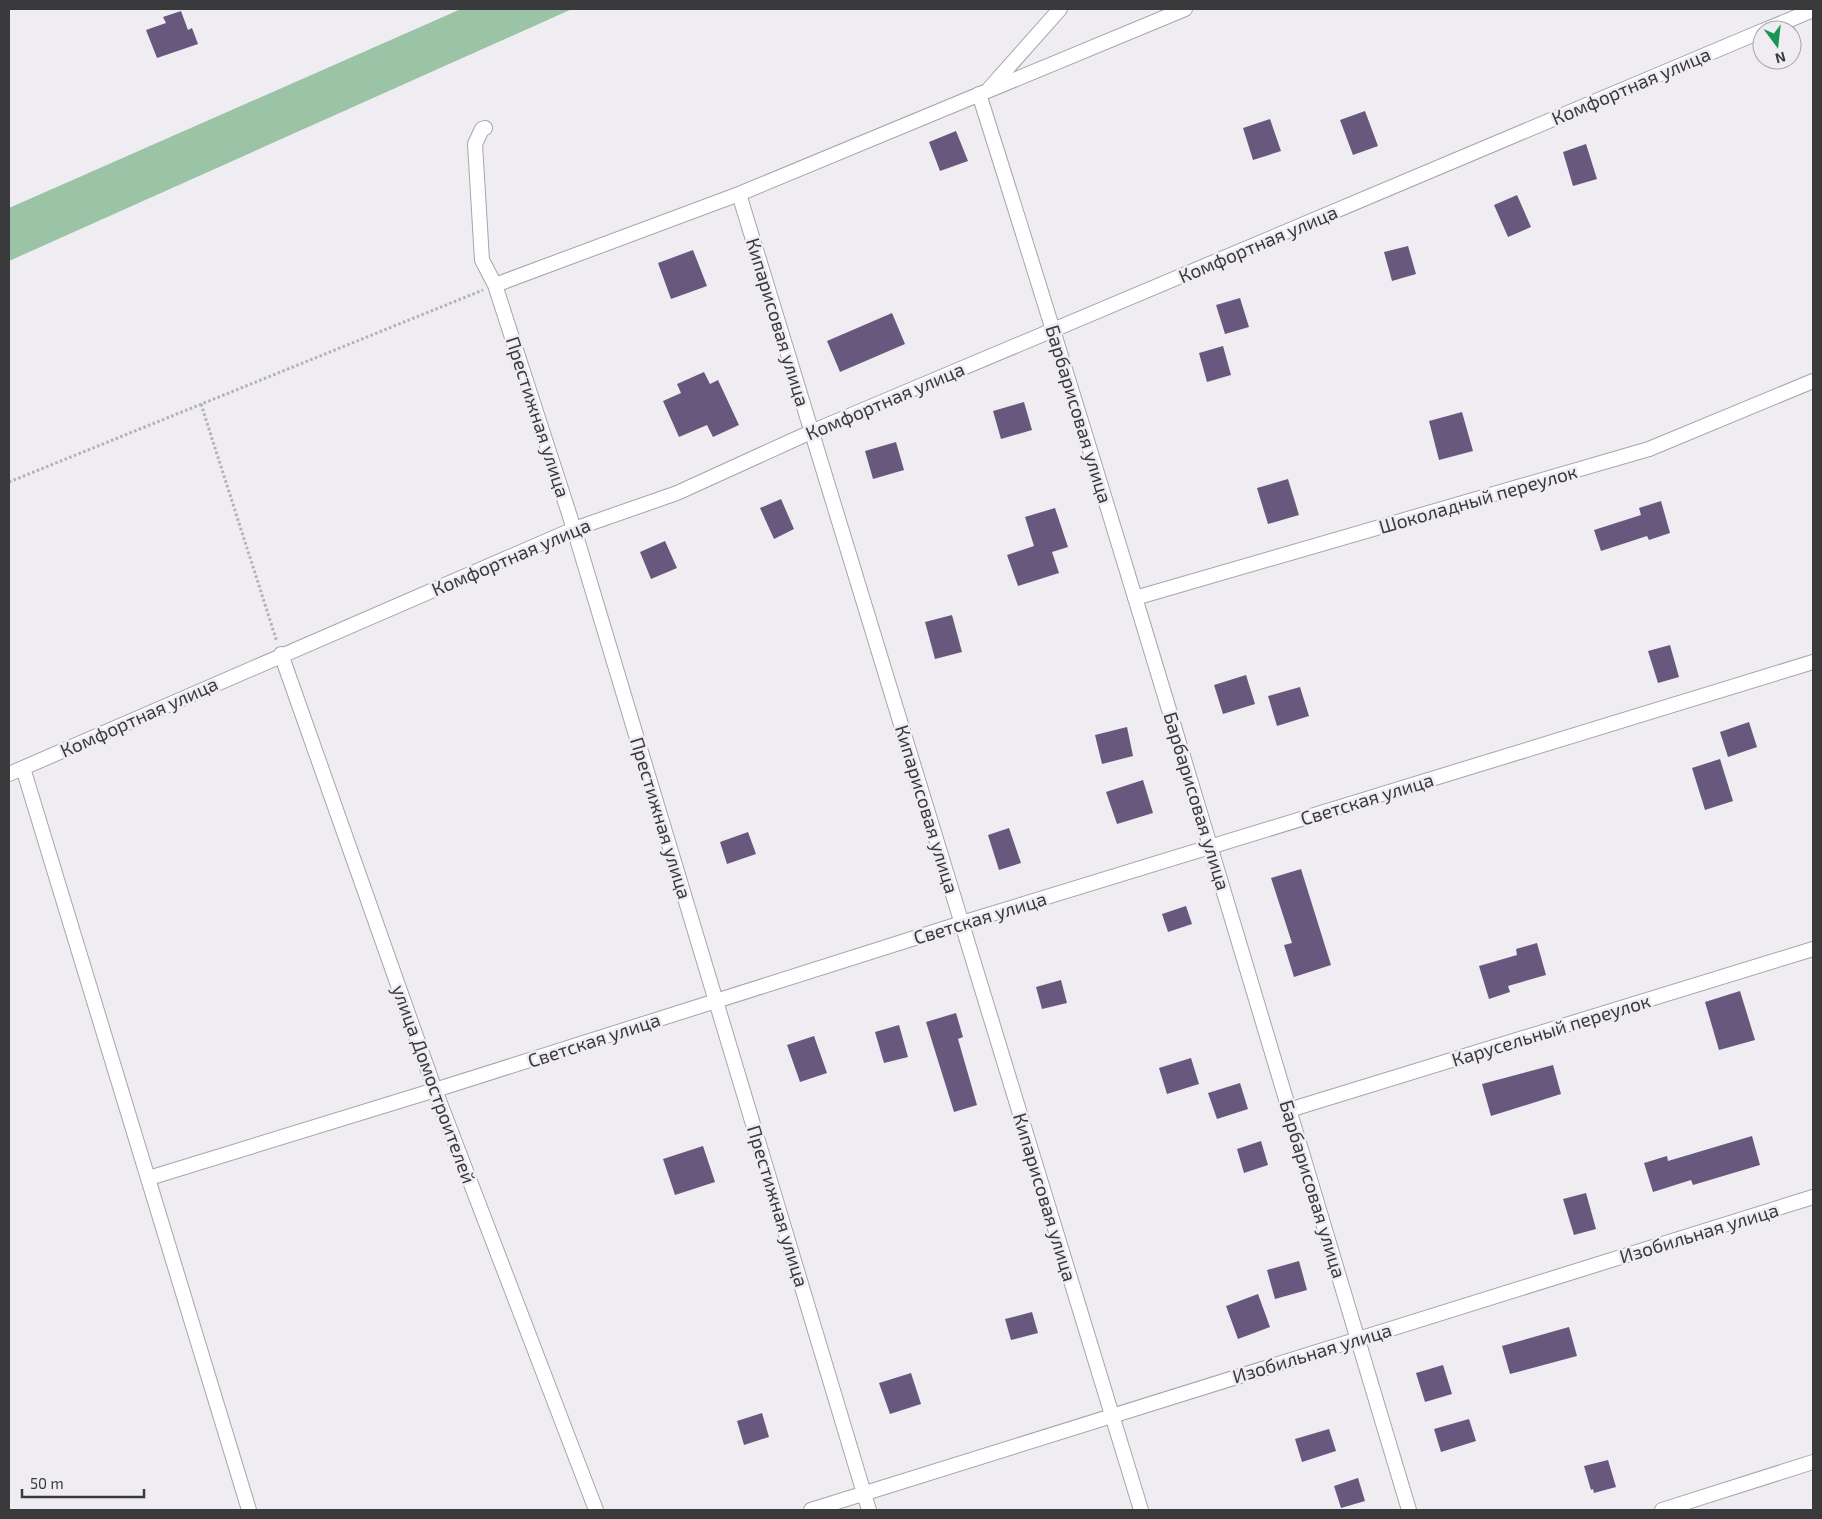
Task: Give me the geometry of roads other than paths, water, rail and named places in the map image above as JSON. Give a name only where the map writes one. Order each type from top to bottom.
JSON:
[{"type":"street","points":[[983,93],[1060,9]]},
{"type":"street","points":[[495,285],[739,194],[1185,9]]},
{"type":"street","name":"Комфортная улица","points":[[1789,20],[1813,10]]},
{"type":"street","name":"Комфортная улица","points":[[9,774],[281,654],[574,529],[677,493],[811,432],[1752,36]]},
{"type":"street","name":"Барбарисовая улица","points":[[983,93],[1211,847],[1408,1510]]},
{"type":"street","name":"Престижная улица","points":[[485,128],[475,144],[482,260],[495,285],[574,529],[869,1510]]},
{"type":"street","name":"Кипарисовая улица","points":[[739,194],[1141,1510]]},
{"type":"street","name":"Шоколадный переулок","points":[[1135,598],[1649,449],[1813,381]]},
{"type":"street","name":"улица Домостроителей","points":[[281,654],[435,1090],[596,1510]]},
{"type":"street","name":"Светская улица","points":[[149,1178],[435,1090],[962,923],[1813,662]]},
{"type":"street","points":[[23,768],[249,1510]]},
{"type":"street","name":"Карусельный переулок","points":[[1289,1110],[1813,949]]},
{"type":"street","name":"Изобильная улица","points":[[811,1510],[1813,1197]]},
{"type":"street","points":[[1662,1510],[1813,1462]]}]
